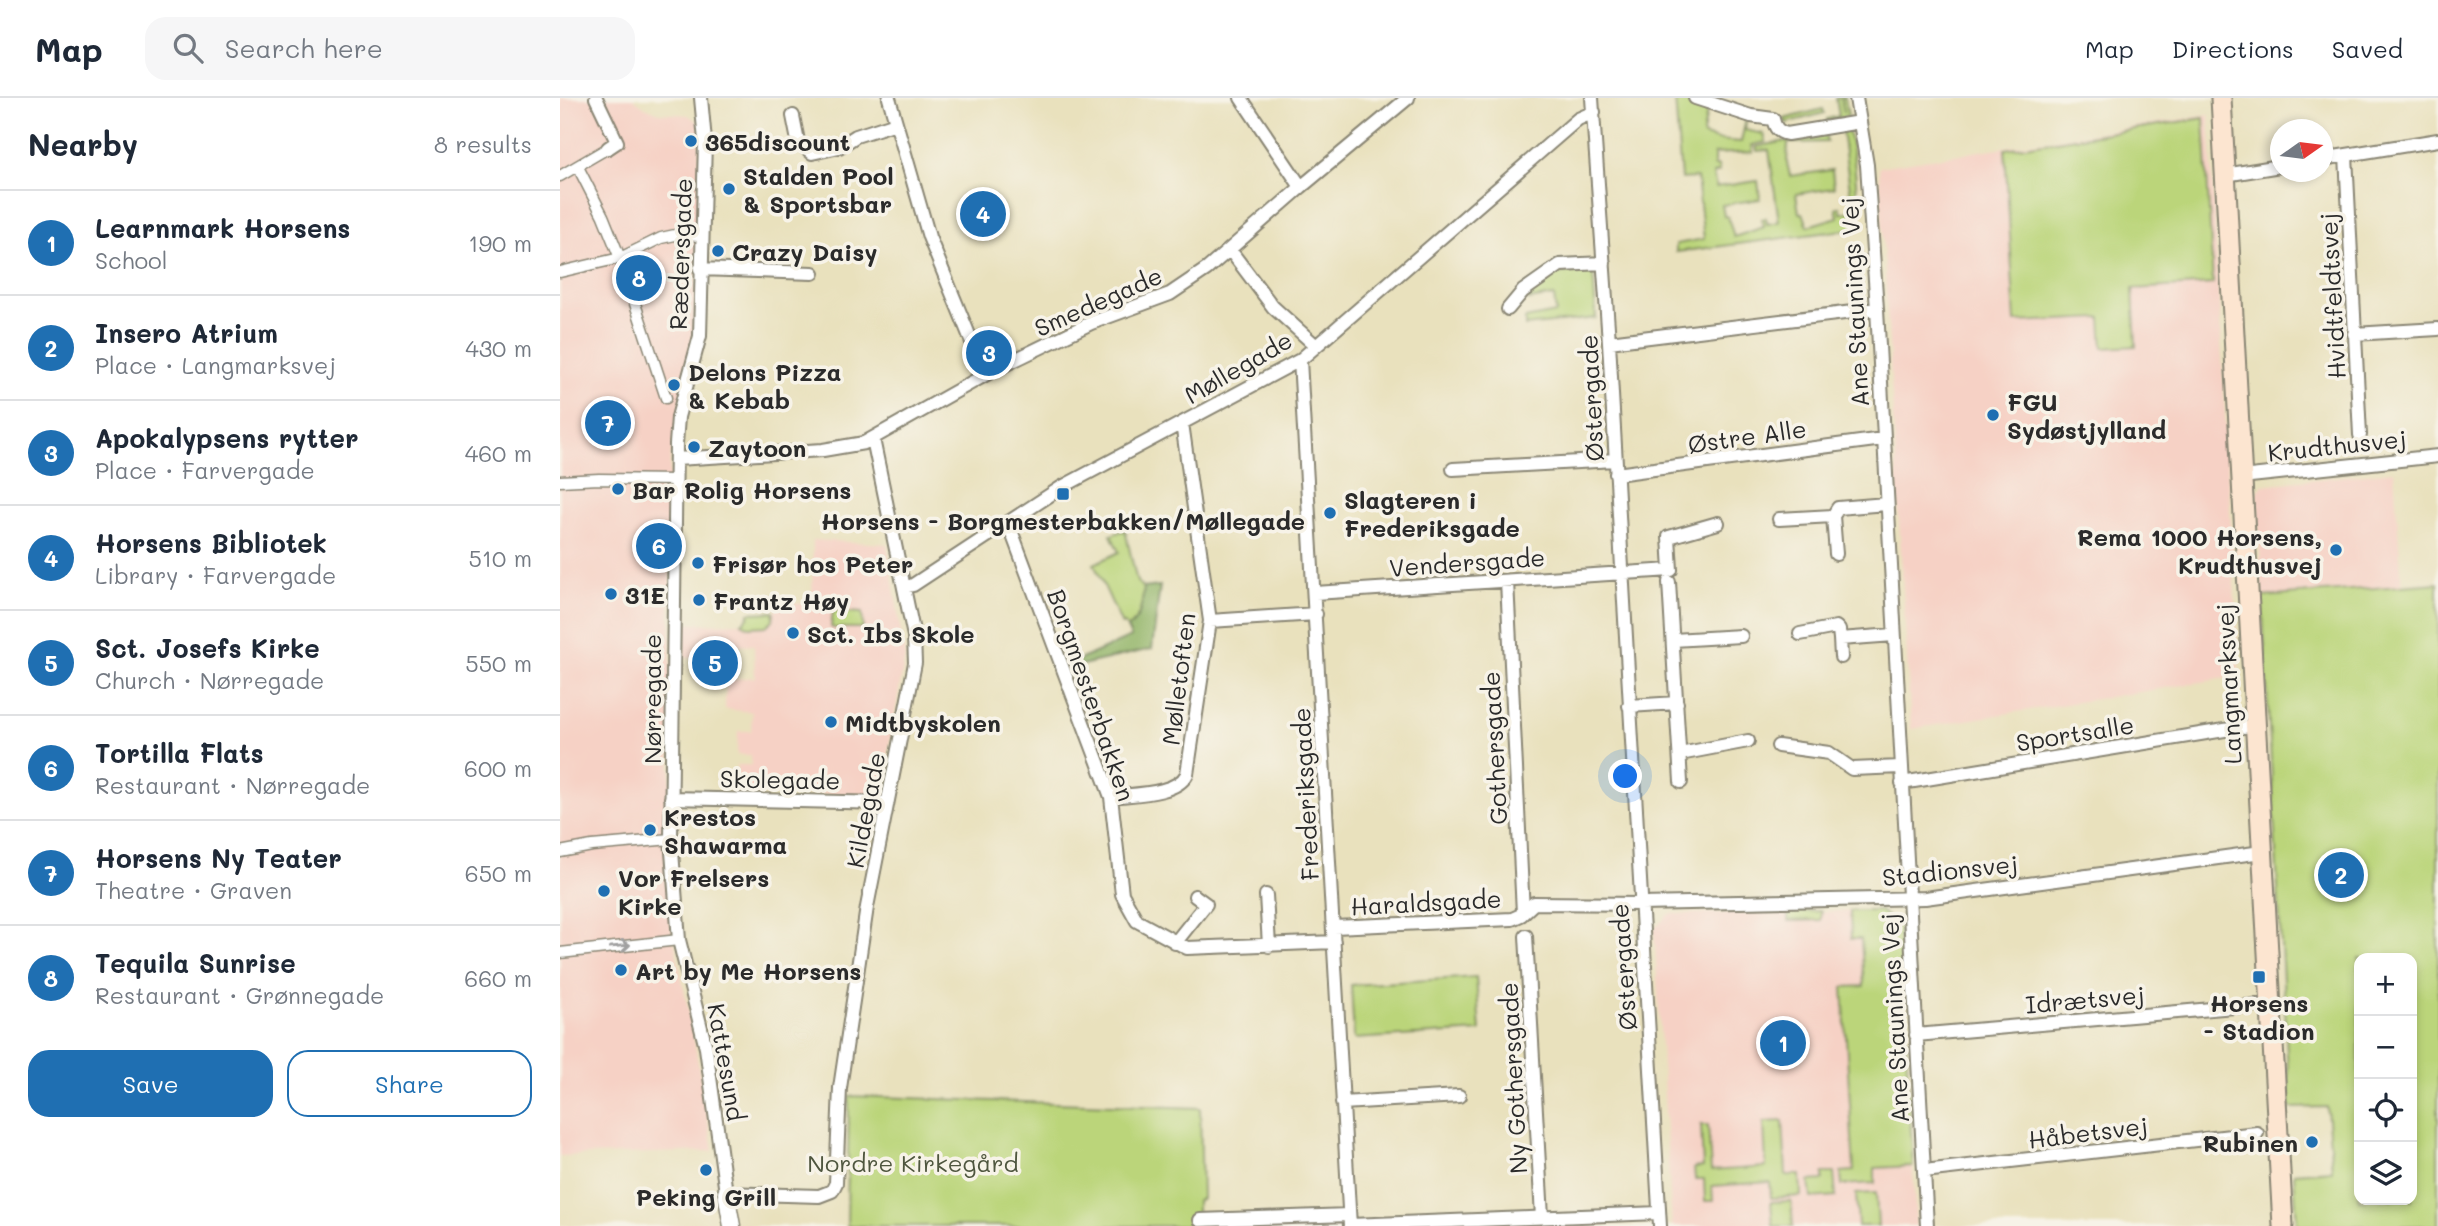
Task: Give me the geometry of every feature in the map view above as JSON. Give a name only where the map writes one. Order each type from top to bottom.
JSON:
[{"type":"main road","name":"Langmarksvej","points":[[2221,98],[2283,1226]]},
{"type":"street","points":[[560,176],[617,142],[596,98]]},
{"type":"street","name":"Rædersgade","points":[[676,459],[678,417],[700,336],[705,141],[701,98]]},
{"type":"street","points":[[889,98],[929,237],[985,374]]},
{"type":"street","points":[[1241,98],[1301,187]]},
{"type":"street","name":"Smedegade","points":[[676,459],[823,450],[849,447],[873,439],[985,374],[1091,323],[1170,293],[1208,269],[1408,98]]},
{"type":"street","name":"Østergade","points":[[1592,98],[1609,342],[1659,1219]]},
{"type":"street","points":[[1695,98],[1751,116],[1773,119],[1780,133],[1860,122]]},
{"type":"street","name":"Ane Staunings Vej","points":[[1856,98],[1868,177],[1877,309],[1927,1226]]},
{"type":"street","name":"Møllegade","points":[[904,587],[913,585],[1062,487],[1300,360],[1578,119],[1594,113]]},
{"type":"street","points":[[793,116],[798,141],[812,153],[839,148],[856,136],[896,123]]},
{"type":"street","points":[[2333,157],[2438,140]]},
{"type":"street","name":"Hvidtfeldtsvej","points":[[2346,155],[2360,435]]},
{"type":"street","points":[[578,167],[604,216],[666,398]]},
{"type":"street","points":[[2225,175],[2270,168]]},
{"type":"street","points":[[560,272],[620,258],[662,238],[675,235],[702,236]]},
{"type":"street","points":[[1230,250],[1272,307],[1315,345]]},
{"type":"street","points":[[1508,309],[1524,291],[1560,265],[1604,263]]},
{"type":"street","points":[[701,269],[813,274]]},
{"type":"street","points":[[1609,342],[1877,309]]},
{"type":"street","points":[[2354,334],[2438,329]]},
{"type":"street","name":"Frederiksgade","points":[[1300,360],[1350,1222]]},
{"type":"street","name":"Mølletoften","points":[[1111,797],[1171,789],[1184,782],[1187,774],[1210,621],[1182,423]]},
{"type":"street","name":"Kildegade","points":[[726,1193],[819,1196],[832,1191],[838,1174],[840,1088],[867,908],[915,663],[914,636],[873,439]]},
{"type":"street","name":"Østre Alle","points":[[1452,469],[1616,467],[1883,439]]},
{"type":"street","name":"Krudthusvej","points":[[2241,477],[2438,456]]},
{"type":"street","name":"Nørregade","points":[[676,459],[671,839],[679,940]]},
{"type":"street","points":[[560,481],[676,480]]},
{"type":"street","points":[[1836,554],[1833,516],[1838,508],[1886,504]]},
{"type":"street","points":[[1779,519],[1833,516]]},
{"type":"street","points":[[1622,574],[1671,570],[1669,537],[1718,523]]},
{"type":"street","name":"Borgmesterbakken","points":[[1006,524],[1017,546],[1111,797],[1122,894],[1137,921],[1186,948],[1334,942]]},
{"type":"street","name":"Vendersgade","points":[[1315,593],[1622,574]]},
{"type":"street","name":"Gothersgade","points":[[1507,581],[1523,913]]},
{"type":"street","points":[[1669,582],[1681,782]]},
{"type":"street","points":[[1210,621],[1316,614]]},
{"type":"street","points":[[1800,634],[1836,627],[1839,630],[1841,657]]},
{"type":"street","points":[[1840,639],[1894,635]]},
{"type":"street","points":[[1673,640],[1741,636]]},
{"type":"street","points":[[1629,706],[1676,703]]},
{"type":"street","name":"Sportsalle","points":[[1902,783],[2255,725]]},
{"type":"street","points":[[1680,754],[1748,741]]},
{"type":"street","points":[[1777,746],[1829,752],[1852,769],[1901,766]]},
{"type":"street","name":"Skolegade","points":[[671,798],[887,803]]},
{"type":"street","points":[[560,852],[671,839]]},
{"type":"street","name":"Stadionsvej","points":[[1640,904],[1925,898],[2262,852]]},
{"type":"street","points":[[1175,943],[1206,904],[1195,895]]},
{"type":"street","points":[[1266,895],[1269,946]]},
{"type":"street","name":"Haraldsgade","points":[[1334,927],[1512,919],[1534,903],[1640,904]]},
{"type":"street","name":"Ny Gothersgade","points":[[1525,936],[1542,1217]]},
{"type":"street","points":[[560,953],[679,940]]},
{"type":"street","name":"Kattesund","points":[[679,940],[706,1048],[726,1193]]},
{"type":"street","name":"Idrætsvej","points":[[1916,1035],[2257,1005]]},
{"type":"street","points":[[1342,1103],[1459,1096]]},
{"type":"street","name":"Håbetsvej","points":[[1924,1171],[2257,1133]]},
{"type":"street","points":[[726,1193],[732,1226]]},
{"type":"street","points":[[1200,1220],[1350,1222],[1542,1217],[1659,1219]]},
{"type":"shaded area","points":[[560,98],[633,98],[659,113],[688,115],[698,122],[700,127],[695,328],[670,460],[671,926],[713,1151],[560,1156]]},
{"type":"shaded area","points":[[2209,115],[2239,676],[1911,729],[1879,167]]},
{"type":"shaded area","points":[[2394,471],[2402,586],[2262,597],[2257,492],[2263,485]]},
{"type":"shaded area","name":"Sct. Ibs Skole","points":[[813,540],[887,544],[905,657],[881,791],[877,794],[853,795],[734,793],[737,765],[751,765],[751,755],[737,755],[738,731],[751,731],[752,712],[725,709],[726,680],[755,677],[754,645],[732,646],[731,656],[684,658],[684,624],[742,623],[749,613],[776,612],[777,603],[812,604]]},
{"type":"shaded area","points":[[1881,911],[1899,927],[1916,1226],[1672,1226],[1654,929],[1669,914]]},
{"type":"green space","points":[[1675,98],[1687,98],[1708,105],[1704,136],[1741,142],[1746,119],[1745,130],[1764,134],[1766,142],[1752,145],[1753,152],[1714,154],[1714,166],[1718,166],[1719,172],[1713,174],[1716,187],[1758,181],[1760,199],[1722,205],[1734,237],[1764,227],[1762,219],[1766,218],[1767,224],[1779,222],[1769,150],[1757,151],[1756,147],[1825,133],[1827,142],[1788,143],[1787,163],[1790,176],[1832,170],[1834,188],[1796,194],[1799,213],[1803,213],[1808,226],[1838,217],[1836,208],[1840,207],[1841,213],[1853,211],[1842,131],[1848,129],[1854,159],[1860,228],[1676,252],[1676,244],[1704,239],[1697,178],[1681,179]]},
{"type":"green space","points":[[1836,98],[1845,98],[1848,116],[1827,122],[1827,119],[1839,116]]},
{"type":"green space","points":[[1823,109],[1824,113],[1786,123],[1784,119]]},
{"type":"green space","points":[[2204,118],[2213,284],[2133,289],[2136,346],[2103,348],[2101,318],[2015,322],[2005,149]]},
{"type":"green space","points":[[1591,269],[1596,318],[1525,326],[1525,319],[1556,313],[1554,296],[1528,300],[1530,293],[1558,273]]},
{"type":"green space","points":[[1125,530],[1137,582],[1144,588],[1138,616],[1127,628],[1125,624],[1122,625],[1094,564],[1119,552],[1111,535]]},
{"type":"green space","points":[[2438,583],[2438,1226],[2297,1226],[2294,1173],[2332,1170],[2327,1107],[2290,1108],[2262,597]]},
{"type":"green space","points":[[1160,586],[1152,649],[1073,667],[1072,663],[1131,637],[1127,628],[1138,616],[1144,588]]},
{"type":"green space","points":[[833,611],[862,613],[863,628],[831,627]]},
{"type":"green space","points":[[774,612],[773,620],[766,626],[749,627],[742,623],[749,613]]},
{"type":"green space","points":[[1821,911],[1821,920],[1788,921],[1788,912]]},
{"type":"green space","points":[[1850,911],[1881,911],[1899,927],[1913,1166],[1875,1168],[1875,1183],[1842,1185],[1841,1172],[1854,1171],[1843,987],[1864,986],[1861,939],[1851,939]]},
{"type":"green space","points":[[1476,977],[1480,1031],[1354,1039],[1351,985]]},
{"type":"green space","name":"Nordre Kirkegård","points":[[849,1096],[1200,1108],[1202,1199],[1197,1200],[1197,1226],[847,1226]]},
{"type":"green space","points":[[1783,1121],[1786,1175],[1800,1175],[1801,1196],[1771,1198],[1770,1182],[1712,1186],[1713,1201],[1705,1201],[1704,1179],[1695,1179],[1694,1168],[1703,1167],[1701,1125],[1708,1125],[1711,1171],[1766,1167],[1764,1122]]},
{"type":"green space","points":[[1823,1173],[1834,1173],[1836,1196],[1811,1198],[1809,1181],[1823,1180]]},
{"type":"green space","points":[[1876,1193],[1878,1226],[1858,1226],[1856,1194]]},
{"type":"green space","points":[[1791,1201],[1793,1226],[1773,1226],[1771,1202]]},
{"type":"place","name":"365discount","points":[[691,141]]},
{"type":"place","name":"Stalden Pool & Sportsbar","points":[[729,189]]},
{"type":"place","name":"Horsens Bibliotek","points":[[983,214]]},
{"type":"place","name":"Crazy Daisy","points":[[718,251]]},
{"type":"place","name":"Tequila Sunrise","points":[[639,278]]},
{"type":"place","name":"Apokalypsens rytter","points":[[989,353]]},
{"type":"place","name":"Delons Pizza & Kebab","points":[[674,385]]},
{"type":"place","name":"FGU Sydøstjylland","points":[[1993,415]]},
{"type":"place","name":"Horsens Ny Teater","points":[[608,423]]},
{"type":"place","name":"Zaytoon","points":[[694,447]]},
{"type":"place","name":"Bar Rolig Horsens","points":[[618,489]]},
{"type":"place","name":"Horsens - Borgmesterbakken/Møllegade","points":[[1063,494]]},
{"type":"place","name":"Slagteren i Frederiksgade","points":[[1330,513]]},
{"type":"place","name":"Tortilla Flats","points":[[659,546]]},
{"type":"place","name":"Rema 1000 Horsens, Krudthusvej","points":[[2336,550]]},
{"type":"place","name":"Frisør hos Peter","points":[[698,563]]},
{"type":"place","name":"31E","points":[[611,594]]},
{"type":"place","name":"Frantz Høy","points":[[699,600]]},
{"type":"place","name":"Sct. Ibs Skole","points":[[793,633]]},
{"type":"place","name":"Sct. Josefs Kirke","points":[[715,663]]},
{"type":"place","name":"Midtbyskolen","points":[[831,722]]},
{"type":"place","name":"Krestos Shawarma","points":[[650,830]]},
{"type":"place","name":"Insero Atrium","points":[[2341,875]]},
{"type":"place","name":"Vor Frelsers Kirke","points":[[604,891]]},
{"type":"place","name":"Art by Me Horsens","points":[[621,970]]},
{"type":"place","name":"Horsens - Stadion","points":[[2259,977]]},
{"type":"place","name":"Learnmark Horsens","points":[[1783,1043]]},
{"type":"place","name":"Rubinen","points":[[2312,1142]]},
{"type":"place","name":"Peking Grill","points":[[706,1170]]}]
